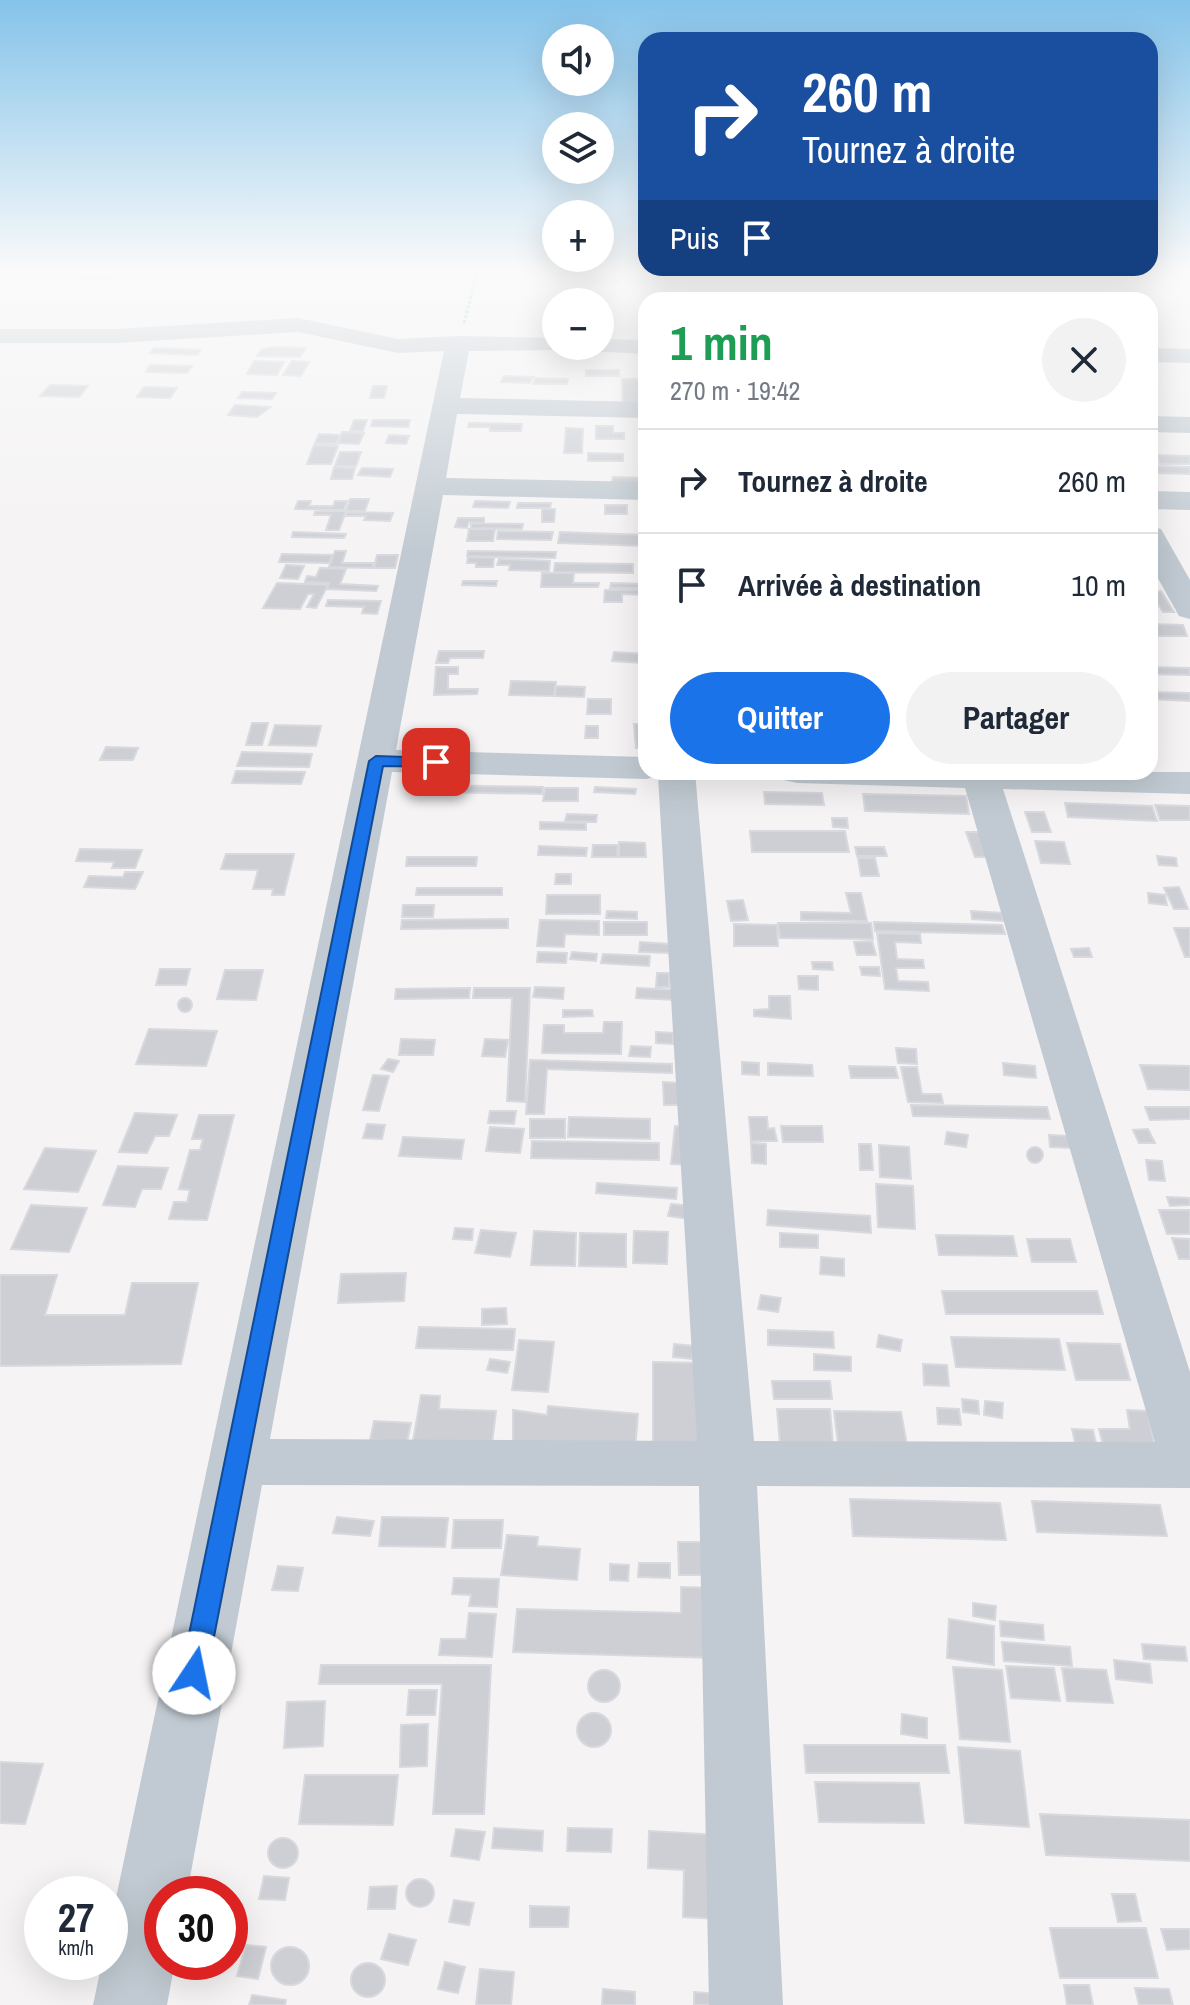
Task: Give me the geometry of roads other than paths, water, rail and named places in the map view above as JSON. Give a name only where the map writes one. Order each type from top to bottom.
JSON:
[{"type":"street","points":[[130,2005],[454,367]]},
{"type":"street","points":[[446,406],[638,410]]},
{"type":"street","points":[[1158,424],[1190,425]]},
{"type":"street","points":[[430,486],[638,491]]},
{"type":"street","points":[[1158,500],[1190,501]]},
{"type":"street","points":[[1158,550],[1190,609]]},
{"type":"street","points":[[376,761],[638,768]]},
{"type":"street","points":[[677,780],[727,1464],[746,2005]]},
{"type":"street","points":[[235,1462],[1190,1464],[982,780]]},
{"type":"street","points":[[1120,780],[1190,783]]}]
